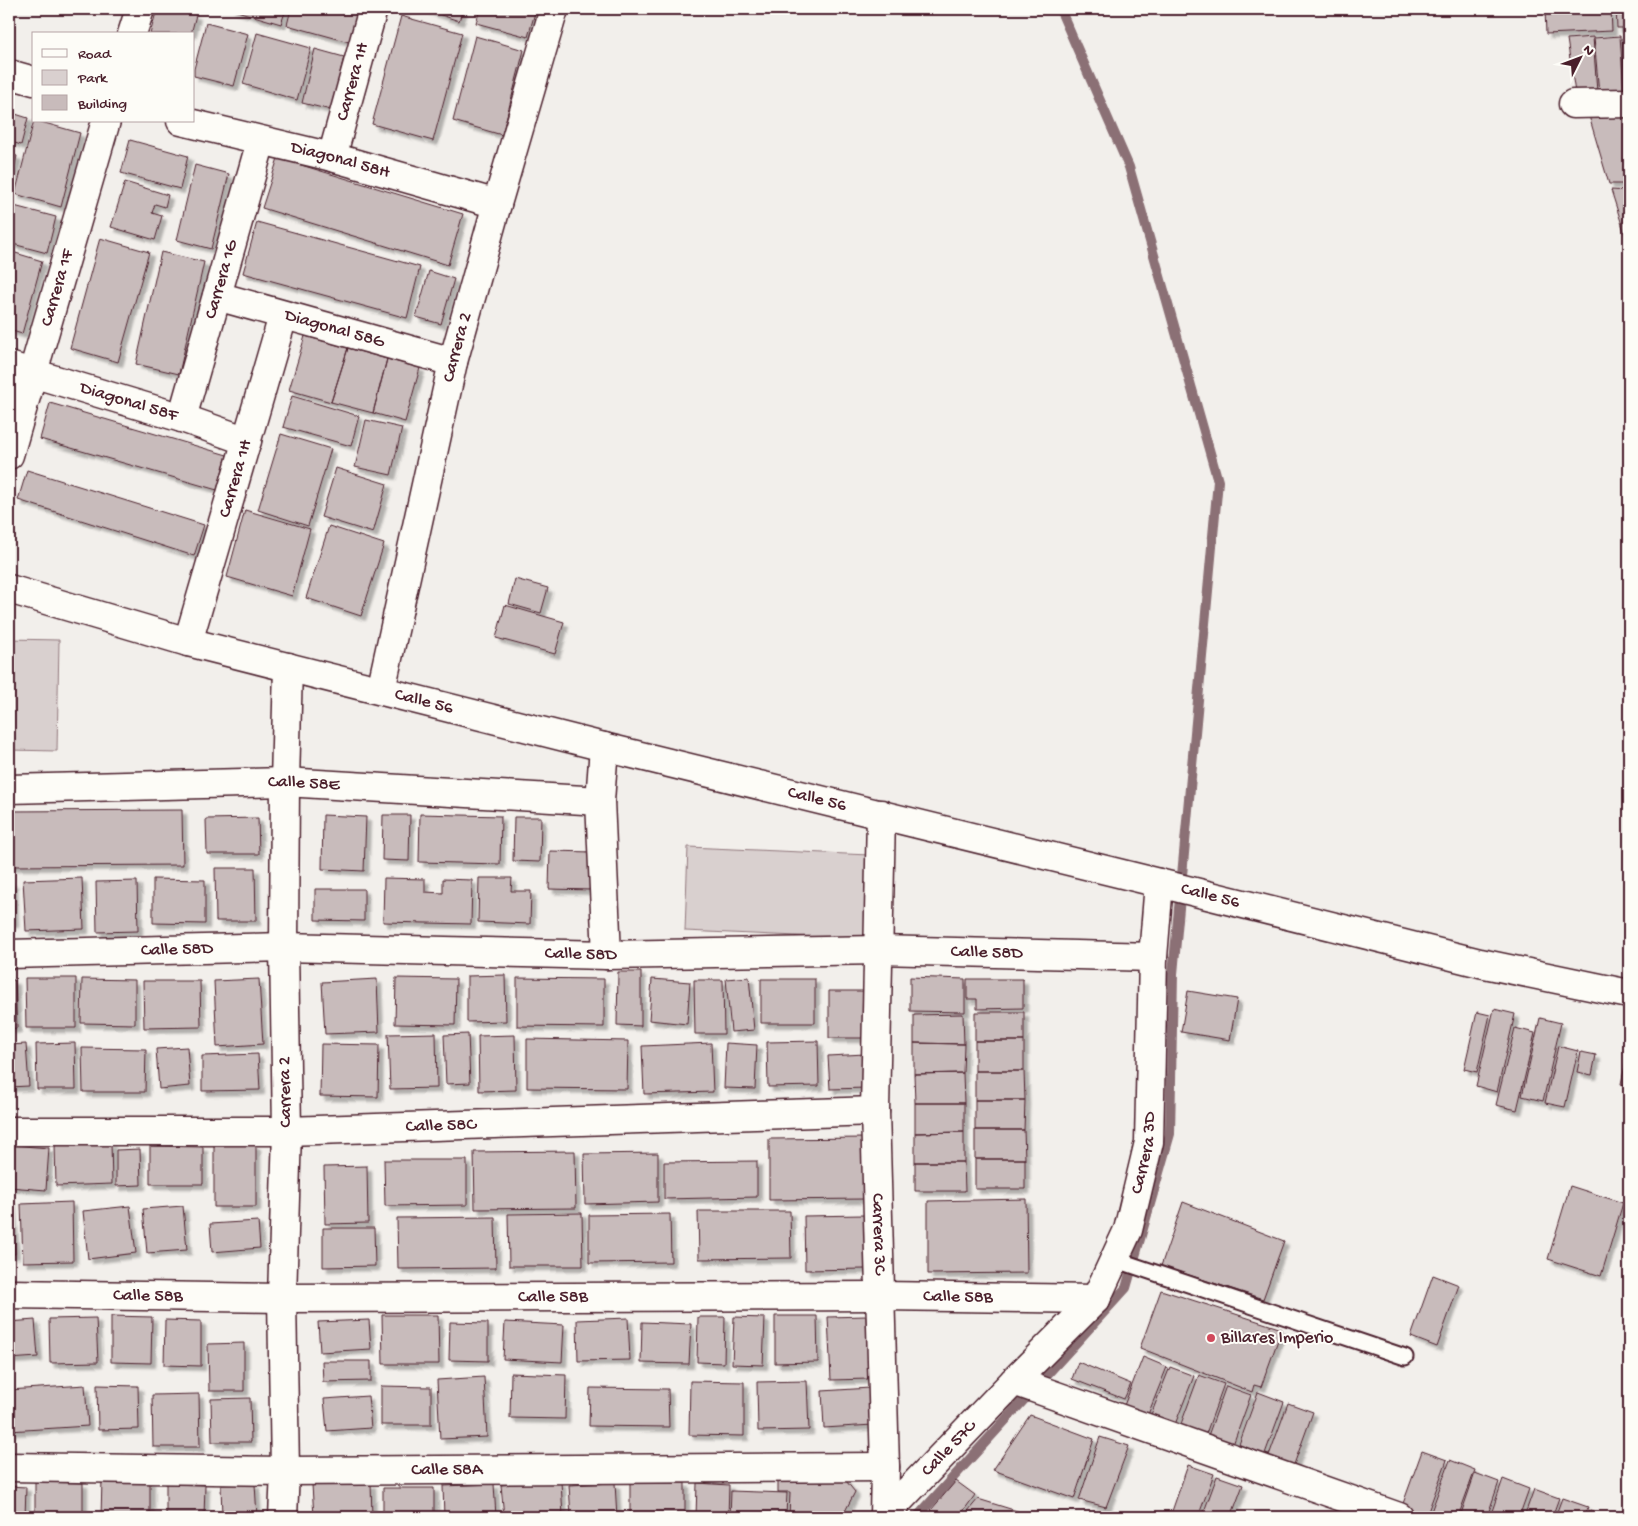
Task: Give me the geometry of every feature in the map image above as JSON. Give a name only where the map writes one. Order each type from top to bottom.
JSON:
[{"type":"street","points":[[133,32],[140,9]]},
{"type":"street","name":"Carrera 1H","points":[[332,156],[373,9]]},
{"type":"street","name":"Carrera 2","points":[[381,690],[453,362],[554,9]]},
{"type":"street","points":[[9,74],[32,80]]},
{"type":"street","points":[[1573,104],[1629,103]]},
{"type":"street","name":"Carrera 1F","points":[[9,455],[21,370],[106,122]]},
{"type":"street","name":"Diagonal 58H","points":[[185,122],[332,156],[497,204]]},
{"type":"street","name":"Carrera 1G","points":[[182,418],[261,141]]},
{"type":"street","name":"Diagonal 58G","points":[[218,296],[283,316],[453,362]]},
{"type":"street","name":"Carrera 1H","points":[[188,642],[283,316]]},
{"type":"street","name":"Diagonal 58F","points":[[21,370],[182,418],[247,441]]},
{"type":"street","name":"Calle 56","points":[[9,589],[188,642],[1480,963],[1629,994]]},
{"type":"street","name":"Carrera 2","points":[[283,1517],[285,1471],[282,1298],[287,1131],[284,947],[288,667]]},
{"type":"street","points":[[604,746],[600,801],[607,954]]},
{"type":"street","name":"Calle 58E","points":[[9,789],[285,782],[600,801]]},
{"type":"street","name":"Carrera 3C","points":[[881,814],[875,1111],[885,1517]]},
{"type":"street","name":"Carrera 3D","points":[[1014,1381],[1096,1299],[1128,1230],[1148,1142],[1153,957],[1159,883]]},
{"type":"street","name":"Calle 58D","points":[[9,954],[284,947],[607,954],[879,950],[1153,957]]},
{"type":"street","name":"Calle 58C","points":[[9,1131],[287,1131],[875,1111]]},
{"type":"street","name":"Calle 58B","points":[[9,1294],[282,1298],[881,1296],[1096,1299]]},
{"type":"street","points":[[1014,1381],[1399,1517]]},
{"type":"street","name":"Calle 57C","points":[[885,1517],[1014,1381]]},
{"type":"street","name":"Calle 58A","points":[[9,1467],[285,1471],[885,1466]]},
{"type":"lane","points":[[1114,1259],[1405,1357]]},
{"type":"green space","points":[[9,639],[59,640],[57,751],[9,750]]},
{"type":"green space","points":[[688,847],[869,855],[866,939],[685,931]]},
{"type":"building","points":[[157,9],[175,9],[196,15],[192,32],[151,32]]},
{"type":"building","points":[[230,9],[286,9],[281,24]]},
{"type":"building","points":[[291,9],[359,9],[349,42],[287,25]]},
{"type":"building","points":[[423,9],[463,9],[459,21]]},
{"type":"building","points":[[480,9],[536,9],[528,37],[476,23]]},
{"type":"building","points":[[1545,9],[1611,9],[1612,31],[1546,34]]},
{"type":"building","points":[[1616,9],[1629,9],[1629,28],[1617,28]]},
{"type":"building","points":[[401,16],[462,33],[433,141],[372,124]]},
{"type":"building","points":[[206,23],[248,34],[234,86],[195,76],[195,65]]},
{"type":"building","points":[[257,33],[311,48],[297,100],[243,84]]},
{"type":"building","points":[[475,36],[524,50],[502,135],[453,121]]},
{"type":"building","points":[[1620,36],[1624,91],[1599,93],[1594,38]]},
{"type":"building","points":[[1593,37],[1597,92],[1575,93],[1567,39]]},
{"type":"building","points":[[1622,38],[1629,38],[1629,93],[1626,93]]},
{"type":"building","points":[[315,49],[344,57],[331,110],[302,103]]},
{"type":"building","points":[[9,112],[28,118],[21,145],[9,141]]},
{"type":"building","points":[[1589,116],[1629,117],[1629,184],[1609,184]]},
{"type":"building","points":[[33,122],[41,122],[80,133],[61,207],[15,194]]},
{"type":"building","points":[[130,140],[188,156],[180,189],[121,173]]},
{"type":"building","points":[[9,154],[17,156],[12,177],[9,176]]},
{"type":"building","points":[[278,158],[463,214],[448,265],[262,208]]},
{"type":"building","points":[[195,165],[229,174],[211,249],[177,240]]},
{"type":"building","points":[[125,182],[168,195],[165,207],[155,204],[152,213],[162,216],[155,240],[111,227]]},
{"type":"building","points":[[1611,190],[1629,191],[1629,247]]},
{"type":"building","points":[[14,206],[56,217],[47,253],[9,243],[9,224]]},
{"type":"building","points":[[257,222],[420,267],[407,318],[243,273]]},
{"type":"building","points":[[100,238],[149,252],[118,362],[70,348]]},
{"type":"building","points":[[9,251],[42,261],[22,334],[9,330]]},
{"type":"building","points":[[161,252],[204,262],[179,374],[136,364]]},
{"type":"building","points":[[429,271],[454,279],[441,324],[416,317]]},
{"type":"building","points":[[305,336],[348,348],[331,402],[289,390]]},
{"type":"building","points":[[348,348],[387,359],[373,413],[331,402]]},
{"type":"building","points":[[387,359],[420,368],[405,422],[373,413]]},
{"type":"building","points":[[9,388],[14,389],[9,406]]},
{"type":"building","points":[[292,396],[359,416],[351,446],[283,427]]},
{"type":"building","points":[[50,403],[227,455],[217,490],[40,439]]},
{"type":"building","points":[[366,420],[402,428],[391,475],[355,467]]},
{"type":"building","points":[[281,434],[331,449],[308,526],[258,510]]},
{"type":"building","points":[[336,468],[387,484],[373,533],[321,517]]},
{"type":"building","points":[[27,470],[204,525],[194,556],[18,500]]},
{"type":"building","points":[[245,510],[310,529],[292,596],[227,577]]},
{"type":"building","points":[[329,526],[384,544],[361,616],[306,598]]},
{"type":"building","points":[[515,579],[548,588],[541,613],[509,604]]},
{"type":"building","points":[[505,605],[564,622],[555,654],[496,638]]},
{"type":"building","points":[[182,810],[183,865],[9,866],[9,811]]},
{"type":"building","points":[[420,814],[501,816],[500,864],[419,862]]},
{"type":"building","points":[[323,815],[366,817],[364,871],[322,869]]},
{"type":"building","points":[[383,815],[410,815],[409,861],[382,860]]},
{"type":"building","points":[[514,817],[541,817],[540,862],[513,861]]},
{"type":"building","points":[[258,818],[259,854],[207,854],[206,819]]},
{"type":"building","points":[[550,851],[593,852],[592,890],[549,889]]},
{"type":"building","points":[[215,868],[255,868],[256,921],[216,921]]},
{"type":"building","points":[[82,878],[84,929],[26,931],[23,880]]},
{"type":"building","points":[[384,878],[425,879],[425,892],[443,893],[443,879],[472,880],[471,924],[383,922]]},
{"type":"building","points":[[479,878],[512,878],[511,891],[531,891],[530,924],[478,922]]},
{"type":"building","points":[[153,879],[205,880],[205,924],[153,923]]},
{"type":"building","points":[[137,881],[138,931],[97,932],[96,882]]},
{"type":"building","points":[[9,882],[13,882],[14,923],[9,923]]},
{"type":"building","points":[[315,889],[364,889],[364,921],[315,920]]},
{"type":"building","points":[[618,972],[641,972],[641,1026],[617,1025]]},
{"type":"building","points":[[505,975],[506,1021],[467,1022],[467,976]]},
{"type":"building","points":[[749,977],[754,1030],[731,1032],[726,979]]},
{"type":"building","points":[[910,977],[965,979],[965,1012],[910,1011]]},
{"type":"building","points":[[25,978],[76,978],[76,1028],[26,1028]]},
{"type":"building","points":[[396,978],[456,979],[455,1025],[395,1024]]},
{"type":"building","points":[[517,978],[604,979],[604,1027],[517,1026]]},
{"type":"building","points":[[82,979],[135,980],[135,1024],[81,1023]]},
{"type":"building","points":[[259,979],[263,1044],[217,1047],[214,981]]},
{"type":"building","points":[[377,979],[379,1032],[325,1034],[322,982]]},
{"type":"building","points":[[652,979],[690,982],[687,1024],[649,1020]]},
{"type":"building","points":[[761,979],[815,979],[815,1023],[761,1023]]},
{"type":"building","points":[[967,979],[1023,979],[1023,1008],[977,1009],[977,999],[967,999]]},
{"type":"building","points":[[9,980],[15,980],[17,1028],[9,1029]]},
{"type":"building","points":[[694,980],[723,980],[724,1034],[695,1034]]},
{"type":"building","points":[[143,981],[200,981],[201,1027],[144,1028]]},
{"type":"building","points":[[829,991],[863,991],[864,1038],[829,1038]]},
{"type":"building","points":[[1188,991],[1237,999],[1230,1040],[1181,1032]]},
{"type":"building","points":[[1494,1009],[1515,1014],[1497,1092],[1476,1086]]},
{"type":"building","points":[[975,1012],[1024,1012],[1024,1041],[975,1041]]},
{"type":"building","points":[[1477,1012],[1490,1015],[1477,1072],[1464,1069]]},
{"type":"building","points":[[963,1014],[964,1044],[914,1043],[914,1015]]},
{"type":"building","points":[[1540,1018],[1561,1023],[1543,1101],[1522,1096]]},
{"type":"building","points":[[1515,1028],[1535,1033],[1517,1110],[1496,1105]]},
{"type":"building","points":[[436,1033],[437,1088],[390,1089],[388,1034]]},
{"type":"building","points":[[468,1034],[470,1083],[446,1084],[444,1035]]},
{"type":"building","points":[[515,1035],[516,1090],[479,1091],[478,1036]]},
{"type":"building","points":[[527,1039],[628,1041],[627,1089],[527,1088]]},
{"type":"building","points":[[818,1041],[819,1086],[768,1087],[767,1042]]},
{"type":"building","points":[[975,1041],[1024,1041],[1024,1071],[975,1071]]},
{"type":"building","points":[[75,1043],[76,1089],[37,1089],[36,1044]]},
{"type":"building","points":[[711,1043],[713,1092],[644,1094],[642,1046]]},
{"type":"building","points":[[726,1043],[757,1045],[755,1089],[724,1088]]},
{"type":"building","points":[[914,1043],[964,1044],[963,1073],[914,1074]]},
{"type":"building","points":[[26,1044],[29,1086],[9,1087],[9,1045]]},
{"type":"building","points":[[321,1044],[379,1045],[378,1097],[320,1096]]},
{"type":"building","points":[[1558,1046],[1578,1051],[1565,1107],[1545,1103]]},
{"type":"building","points":[[187,1047],[190,1086],[159,1089],[156,1049]]},
{"type":"building","points":[[1629,1047],[1629,1086],[1621,1084]]},
{"type":"building","points":[[82,1048],[146,1049],[145,1092],[83,1092]]},
{"type":"building","points":[[1581,1052],[1596,1055],[1592,1075],[1577,1072]]},
{"type":"building","points":[[258,1054],[260,1090],[202,1091],[202,1056]]},
{"type":"building","points":[[865,1054],[867,1088],[830,1089],[828,1056]]},
{"type":"building","points":[[975,1071],[1024,1071],[1025,1100],[975,1100]]},
{"type":"building","points":[[963,1073],[964,1103],[915,1103],[914,1074]]},
{"type":"building","points":[[975,1100],[1025,1100],[1024,1130],[975,1130]]},
{"type":"building","points":[[915,1103],[964,1103],[964,1132],[915,1133]]},
{"type":"building","points":[[975,1130],[1024,1130],[1025,1159],[975,1159]]},
{"type":"building","points":[[964,1132],[964,1162],[915,1162],[915,1133]]},
{"type":"building","points":[[865,1138],[865,1199],[769,1200],[769,1139]]},
{"type":"building","points":[[111,1143],[112,1184],[56,1186],[55,1144]]},
{"type":"building","points":[[214,1144],[256,1145],[256,1207],[214,1207]]},
{"type":"building","points":[[9,1145],[49,1148],[46,1190],[9,1187]]},
{"type":"building","points":[[150,1146],[203,1147],[203,1184],[150,1184]]},
{"type":"building","points":[[140,1149],[141,1185],[116,1186],[116,1150]]},
{"type":"building","points":[[575,1151],[576,1208],[475,1209],[474,1152]]},
{"type":"building","points":[[658,1153],[658,1202],[585,1204],[584,1154]]},
{"type":"building","points":[[975,1159],[1025,1159],[1025,1189],[975,1189]]},
{"type":"building","points":[[384,1160],[467,1160],[467,1205],[385,1206]]},
{"type":"building","points":[[757,1161],[757,1197],[664,1199],[664,1162]]},
{"type":"building","points":[[915,1162],[964,1162],[965,1191],[915,1191]]},
{"type":"building","points":[[367,1166],[368,1223],[325,1224],[324,1167]]},
{"type":"building","points":[[1570,1186],[1623,1203],[1601,1276],[1548,1259]]},
{"type":"building","points":[[1026,1199],[1027,1273],[928,1274],[928,1201]]},
{"type":"building","points":[[11,1200],[15,1254],[9,1254],[9,1201]]},
{"type":"building","points":[[72,1202],[73,1261],[23,1262],[21,1204]]},
{"type":"building","points":[[1183,1202],[1284,1241],[1263,1299],[1161,1266]]},
{"type":"building","points":[[130,1206],[136,1253],[88,1259],[83,1211]]},
{"type":"building","points":[[183,1206],[187,1250],[147,1253],[143,1209]]},
{"type":"building","points":[[698,1211],[790,1211],[791,1258],[699,1259]]},
{"type":"building","points":[[582,1213],[583,1266],[509,1266],[508,1214]]},
{"type":"building","points":[[670,1214],[671,1262],[589,1263],[589,1215]]},
{"type":"building","points":[[864,1215],[865,1269],[805,1270],[804,1216]]},
{"type":"building","points":[[495,1217],[496,1268],[398,1269],[397,1218]]},
{"type":"building","points":[[258,1221],[260,1248],[212,1252],[210,1224]]},
{"type":"building","points":[[323,1228],[374,1228],[375,1266],[323,1267]]},
{"type":"building","points":[[1433,1275],[1459,1285],[1437,1347],[1411,1337]]},
{"type":"building","name":"Billares Imperio","points":[[1161,1290],[1282,1329],[1261,1387],[1254,1385],[1252,1392],[1140,1348]]},
{"type":"building","points":[[382,1315],[438,1315],[439,1364],[383,1364]]},
{"type":"building","points":[[111,1316],[152,1317],[151,1363],[111,1362]]},
{"type":"building","points":[[775,1316],[817,1316],[818,1362],[775,1363]]},
{"type":"building","points":[[866,1316],[869,1379],[831,1380],[828,1317]]},
{"type":"building","points":[[698,1317],[725,1317],[724,1363],[697,1362]]},
{"type":"building","points":[[734,1317],[765,1318],[763,1365],[732,1364]]},
{"type":"building","points":[[96,1318],[98,1362],[50,1363],[49,1319]]},
{"type":"building","points":[[628,1318],[630,1360],[578,1361],[577,1320]]},
{"type":"building","points":[[35,1320],[38,1357],[9,1359],[9,1322]]},
{"type":"building","points":[[165,1320],[201,1321],[201,1366],[164,1365]]},
{"type":"building","points":[[369,1320],[371,1349],[320,1352],[318,1322]]},
{"type":"building","points":[[450,1322],[488,1323],[488,1361],[449,1360]]},
{"type":"building","points":[[505,1322],[564,1325],[562,1362],[503,1359]]},
{"type":"building","points":[[642,1322],[691,1324],[689,1364],[641,1363]]},
{"type":"building","points":[[244,1343],[244,1391],[209,1391],[208,1344]]},
{"type":"building","points":[[1143,1357],[1167,1367],[1147,1417],[1123,1408]]},
{"type":"building","points":[[322,1361],[371,1361],[371,1381],[323,1382]]},
{"type":"building","points":[[1078,1362],[1131,1384],[1124,1399],[1072,1379]]},
{"type":"building","points":[[1170,1367],[1194,1376],[1174,1427],[1150,1417]]},
{"type":"building","points":[[511,1373],[566,1375],[565,1419],[510,1418]]},
{"type":"building","points":[[1199,1375],[1224,1384],[1203,1442],[1178,1432]]},
{"type":"building","points":[[484,1377],[487,1437],[440,1439],[437,1380]]},
{"type":"building","points":[[690,1381],[744,1382],[744,1436],[689,1435]]},
{"type":"building","points":[[807,1381],[809,1430],[758,1431],[757,1382]]},
{"type":"building","points":[[85,1385],[88,1426],[9,1431],[9,1390]]},
{"type":"building","points":[[97,1385],[138,1386],[139,1429],[98,1430]]},
{"type":"building","points":[[381,1386],[431,1387],[431,1425],[381,1425]]},
{"type":"building","points":[[1226,1386],[1251,1395],[1230,1453],[1205,1444]]},
{"type":"building","points":[[590,1388],[668,1389],[669,1427],[589,1426]]},
{"type":"building","points":[[870,1388],[873,1425],[824,1428],[822,1391]]},
{"type":"building","points":[[1258,1392],[1284,1402],[1263,1459],[1237,1450]]},
{"type":"building","points":[[199,1394],[200,1447],[153,1447],[152,1395]]},
{"type":"building","points":[[368,1396],[371,1428],[327,1431],[324,1399]]},
{"type":"building","points":[[250,1398],[251,1442],[212,1442],[211,1399]]},
{"type":"building","points":[[1288,1403],[1313,1412],[1292,1470],[1267,1461]]},
{"type":"building","points":[[1030,1415],[1094,1439],[1074,1499],[993,1470]]},
{"type":"building","points":[[1100,1437],[1129,1446],[1106,1507],[1079,1500]]},
{"type":"building","points":[[1422,1451],[1447,1460],[1426,1517],[1401,1509]]},
{"type":"building","points":[[1450,1460],[1475,1470],[1458,1517],[1429,1517]]},
{"type":"building","points":[[1188,1465],[1214,1474],[1198,1517],[1170,1517]]},
{"type":"building","points":[[1475,1473],[1499,1482],[1487,1517],[1460,1517]]},
{"type":"building","points":[[778,1475],[842,1476],[855,1492],[842,1517],[789,1517],[790,1492],[778,1492]]},
{"type":"building","points":[[1217,1476],[1243,1485],[1231,1517],[1202,1517]]},
{"type":"building","points":[[102,1479],[150,1480],[150,1517],[101,1517]]},
{"type":"building","points":[[1503,1479],[1529,1489],[1519,1517],[1490,1517]]},
{"type":"building","points":[[561,1481],[563,1517],[504,1517],[501,1485]]},
{"type":"building","points":[[956,1481],[975,1495],[959,1517],[939,1517],[931,1510]]},
{"type":"building","points":[[35,1482],[83,1483],[83,1517],[35,1517]]},
{"type":"building","points":[[371,1483],[372,1517],[314,1517],[312,1485]]},
{"type":"building","points":[[615,1483],[617,1517],[571,1517],[569,1485]]},
{"type":"building","points":[[630,1483],[685,1483],[685,1517],[630,1517]]},
{"type":"building","points":[[697,1483],[729,1485],[728,1517],[696,1517]]},
{"type":"building","points":[[166,1484],[205,1485],[204,1517],[166,1517]]},
{"type":"building","points":[[255,1484],[257,1517],[222,1517],[221,1485]]},
{"type":"building","points":[[494,1484],[496,1517],[444,1517],[443,1486]]},
{"type":"building","points":[[9,1486],[26,1487],[25,1517],[9,1517]]},
{"type":"building","points":[[383,1488],[434,1488],[434,1517],[383,1517]]},
{"type":"building","points":[[1534,1489],[1559,1498],[1552,1517],[1524,1517]]},
{"type":"building","points":[[731,1491],[787,1493],[786,1517],[730,1517]]},
{"type":"building","points":[[1562,1498],[1588,1507],[1584,1517],[1555,1517]]},
{"type":"building","points":[[978,1499],[1030,1515],[1030,1517],[963,1517]]},
{"type":"building","points":[[1590,1510],[1611,1517],[1588,1517]]},
{"type":"building","points":[[1336,1511],[1353,1517],[1333,1517]]},
{"type":"waterway","points":[[917,1517],[1126,1288],[1170,1134],[1173,974],[1218,481],[1129,167],[1060,9]]},
{"type":"place","name":"Billares Imperio","points":[[1211,1338]]}]
